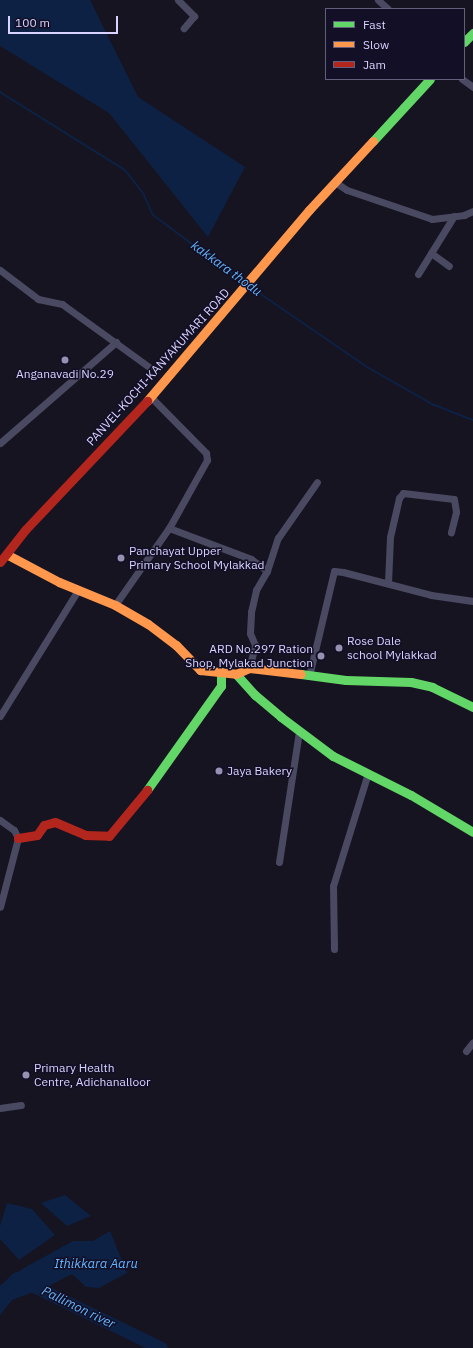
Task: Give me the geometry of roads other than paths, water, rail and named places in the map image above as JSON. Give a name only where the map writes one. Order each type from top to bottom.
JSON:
[{"type":"main road","points":[[465,41],[473,33]]},
{"type":"main road","name":"PANVEL-KOCHI-KANYAKUMARI ROAD","points":[[0,562],[4,555],[8,555],[26,530],[150,396],[335,182],[429,80]]},
{"type":"main road","points":[[8,555],[78,590],[115,605],[165,636],[200,670],[236,674],[249,668],[309,676],[412,682],[432,687],[473,707]]},
{"type":"main road","points":[[18,838],[36,835],[44,825],[54,822],[85,835],[98,837],[108,836],[148,790],[221,686],[221,672]]},
{"type":"main road","points":[[236,674],[255,695],[299,732],[334,756],[412,795],[473,832]]},
{"type":"street","points":[[178,0],[194,16],[184,28]]},
{"type":"street","points":[[378,0],[387,8]]},
{"type":"street","points":[[463,80],[473,87]]},
{"type":"street","points":[[335,182],[347,190],[432,219],[454,216],[473,211]]},
{"type":"street","points":[[418,274],[454,216]]},
{"type":"street","points":[[431,253],[449,266]]},
{"type":"street","points":[[0,270],[38,299],[62,304],[149,366]]},
{"type":"street","points":[[0,443],[116,342]]},
{"type":"street","points":[[115,605],[169,528],[206,463],[207,455],[150,396]]},
{"type":"street","points":[[249,668],[255,645],[250,633],[251,612],[256,590],[267,571],[278,538],[317,482]]},
{"type":"street","points":[[388,583],[390,537],[399,498],[403,493],[454,499],[456,512],[451,532]]},
{"type":"street","points":[[169,528],[251,559],[267,571]]},
{"type":"street","points":[[309,676],[334,572],[343,572],[431,595],[473,602]]},
{"type":"street","points":[[0,716],[78,590]]},
{"type":"street","points":[[279,862],[299,732]]},
{"type":"street","points":[[334,949],[333,886],[368,773]]},
{"type":"street","points":[[0,820],[14,830],[18,838],[0,906]]},
{"type":"street","points":[[466,1051],[473,1042]]},
{"type":"street","points":[[0,1108],[21,1105]]},
{"type":"water","points":[[0,0],[90,0],[138,97],[245,167],[208,237],[109,113],[0,46]]},
{"type":"water","points":[[65,1195],[91,1216],[67,1226],[41,1203]]},
{"type":"water","points":[[7,1203],[32,1209],[55,1235],[19,1260],[0,1239],[0,1226]]},
{"type":"water","name":"Ithikkara Aaru","points":[[110,1231],[127,1273],[99,1288],[86,1287],[72,1274],[49,1286],[12,1300],[0,1315],[0,1287],[22,1269],[73,1241],[93,1241]]},
{"type":"waterway","name":"kakkara thodu","points":[[0,92],[125,170],[143,193],[153,215],[243,282]]},
{"type":"waterway","name":"kakkara thodu","points":[[252,288],[367,367],[432,404],[473,420]]},
{"type":"waterway","name":"Pallimon river","points":[[0,1294],[17,1278],[161,1348]]},
{"type":"place","name":"Anganavadi No.29","points":[[65,360]]},
{"type":"place","name":"Panchayat Upper Primary School Mylakkad","points":[[121,558]]},
{"type":"place","name":"Rose Dale school Mylakkad","points":[[339,648]]},
{"type":"place","name":"ARD No.297 Ration Shop, Mylakad Junction","points":[[321,656]]},
{"type":"place","name":"Jaya Bakery","points":[[219,771]]},
{"type":"place","name":"Primary Health Centre, Adichanalloor","points":[[26,1075]]}]
